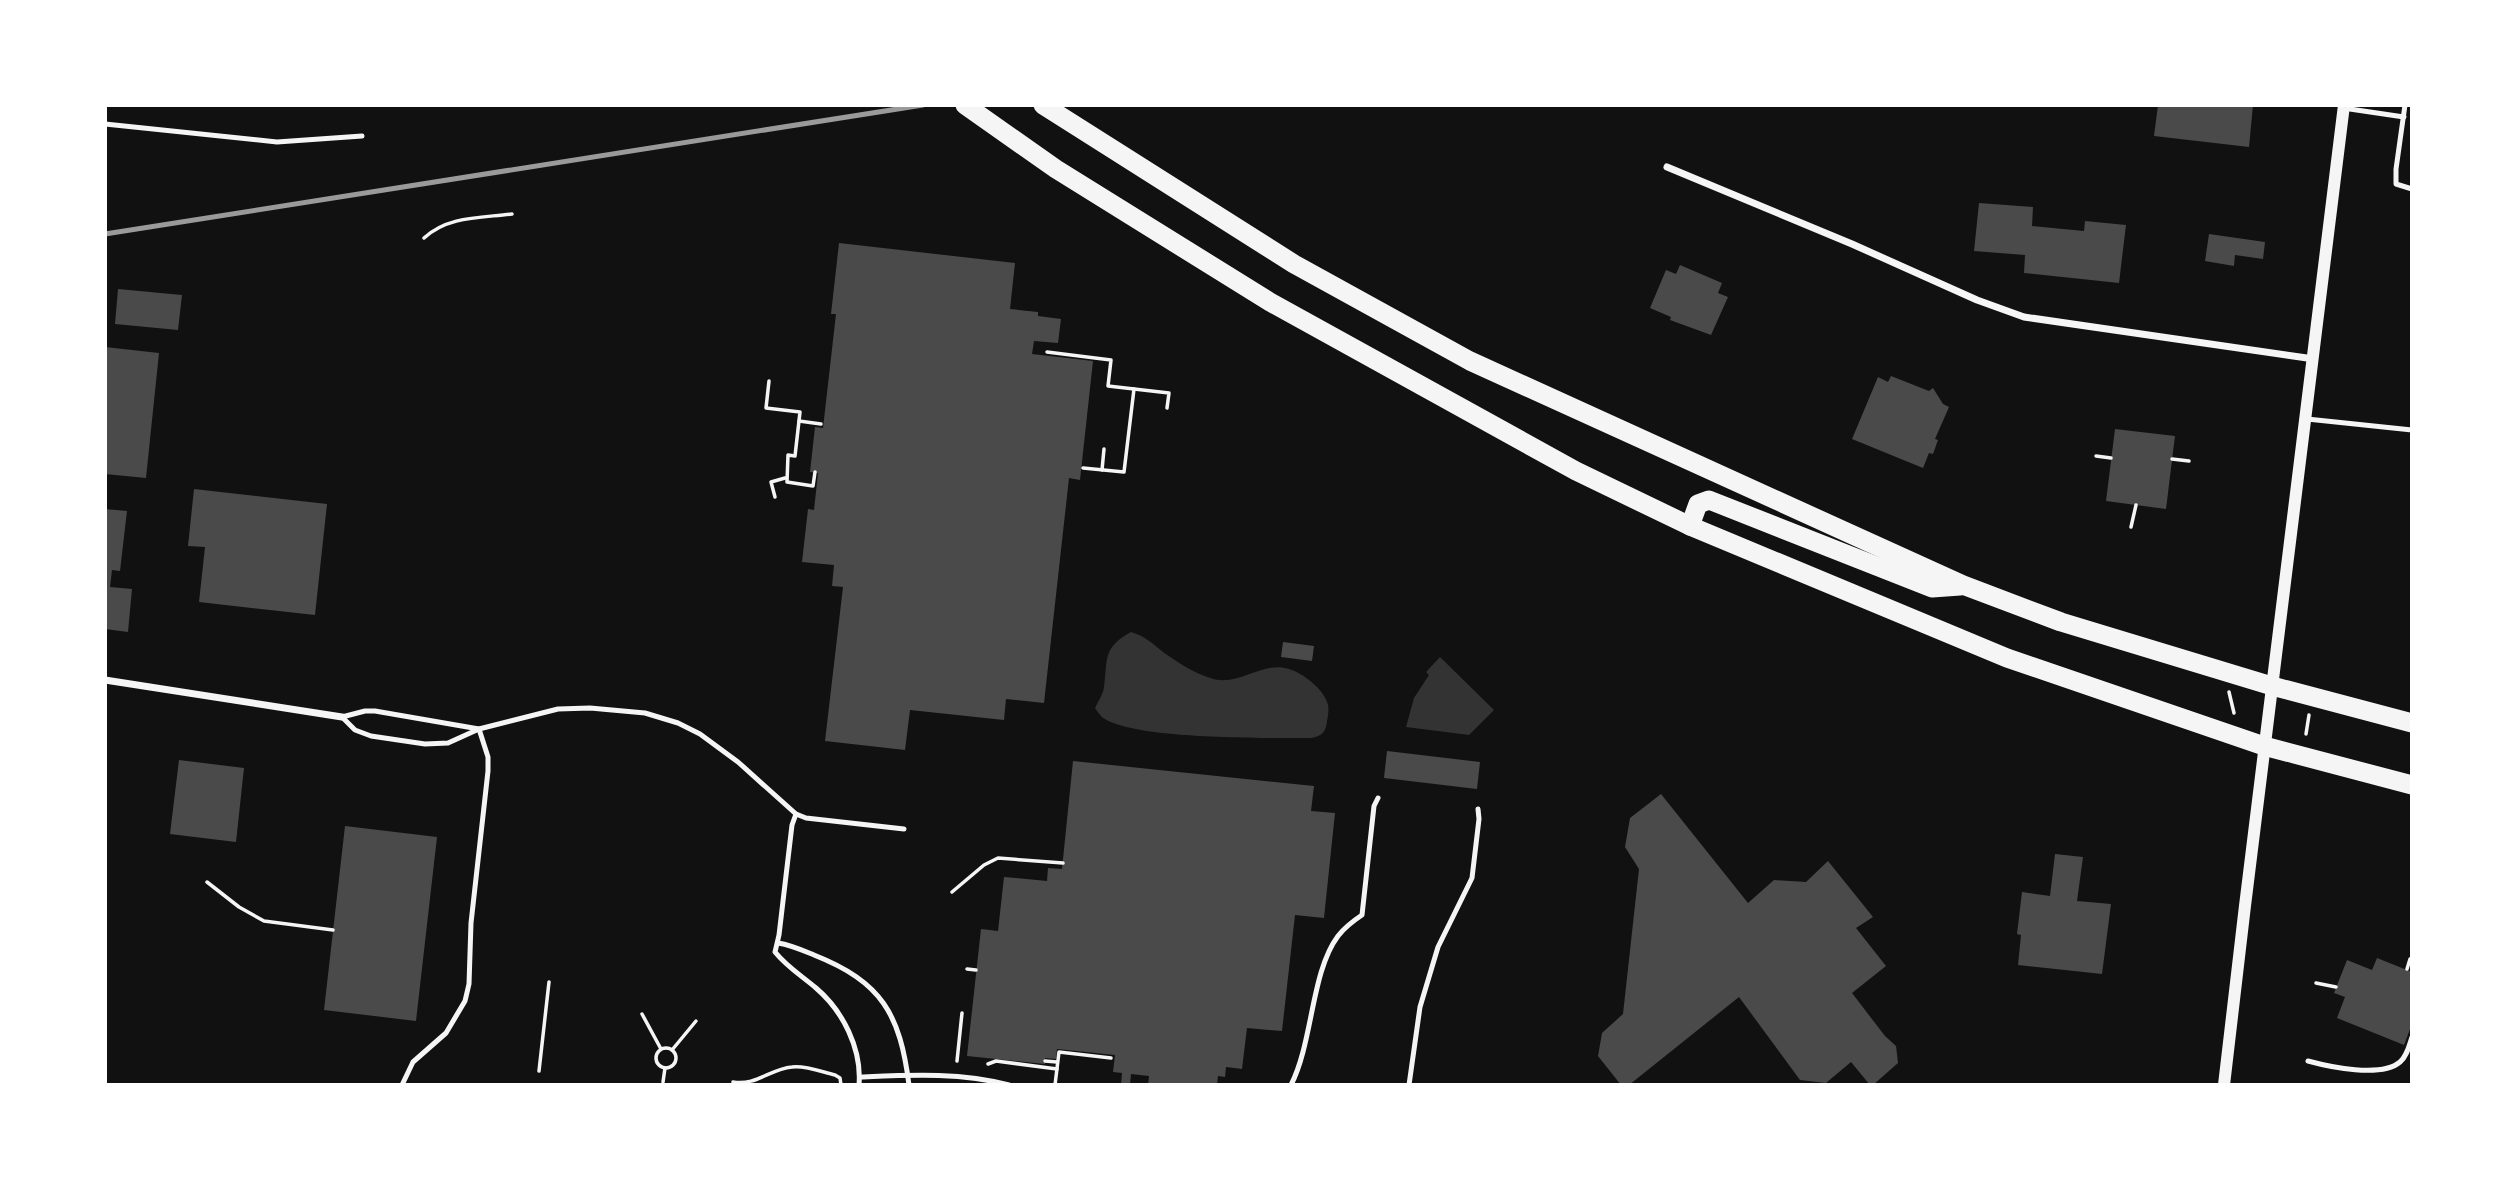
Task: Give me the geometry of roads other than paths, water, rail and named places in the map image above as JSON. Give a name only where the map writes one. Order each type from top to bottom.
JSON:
[{"type":"highway","points":[[965,105],[1056,169],[1270,302],[1576,471],[1690,526],[2007,658],[2264,747],[2412,785]]},
{"type":"highway","points":[[1043,105],[1294,264],[1470,361],[1963,585],[2061,622],[2272,686],[2412,723]]},
{"type":"highway","points":[[1690,526],[1698,504],[1709,499],[1932,588],[1963,585]]},
{"type":"street","points":[[2224,1085],[2343,107]]},
{"type":"street","points":[[1667,167],[1852,244],[1977,300],[2024,317],[2314,359]]},
{"type":"street","points":[[105,680],[342,718]]},
{"type":"lane","points":[[2405,105],[2396,184],[2412,189]]},
{"type":"lane","points":[[2343,107],[2404,117]]},
{"type":"lane","points":[[105,124],[277,142],[362,136]]},
{"type":"lane","points":[[2306,419],[2412,430]]},
{"type":"lane","points":[[342,718],[361,734],[425,744],[448,743],[479,729],[558,709],[590,708],[645,713],[678,723],[700,734],[738,762],[796,814],[806,818],[904,829]]},
{"type":"lane","points":[[342,718],[375,711],[479,729]]},
{"type":"lane","points":[[402,1085],[413,1062],[446,1033],[465,1002],[469,984],[471,923],[488,771],[488,757],[479,729]]},
{"type":"lane","points":[[1291,1085],[1304,1048],[1329,952],[1344,929],[1362,915],[1374,806],[1378,798]]},
{"type":"lane","points":[[1409,1085],[1420,1007],[1431,966],[1472,878],[1478,809]]},
{"type":"lane","points":[[796,814],[792,825],[775,952],[785,965],[816,988],[835,1007],[852,1040],[860,1077],[859,1085]]},
{"type":"lane","points":[[778,943],[833,962],[872,989],[886,1006],[896,1025],[909,1085]]},
{"type":"lane","points":[[2308,1060],[2329,1066],[2386,1070],[2402,1061],[2412,1037]]},
{"type":"lane","points":[[860,1077],[908,1075],[988,1080],[1009,1085]]},
{"type":"railway","points":[[105,234],[923,105]]}]
